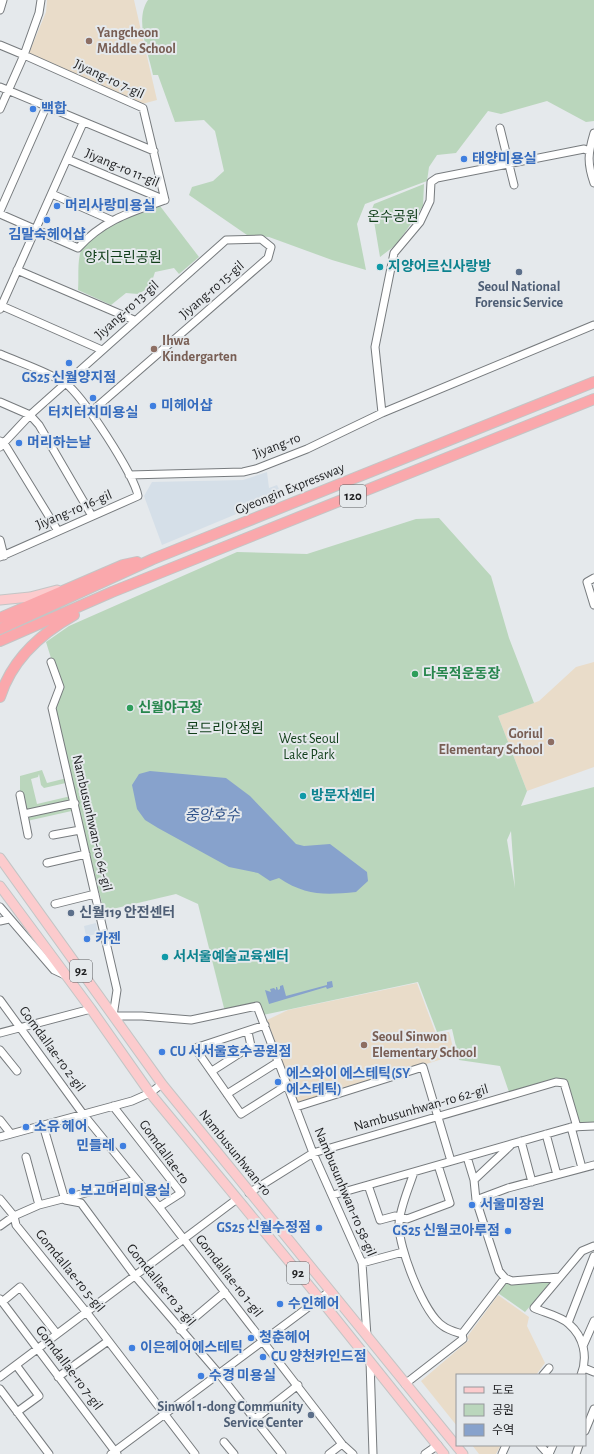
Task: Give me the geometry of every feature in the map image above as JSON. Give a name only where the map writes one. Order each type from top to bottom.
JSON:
[{"type":"highway","name":"Gyeongin Expressway","points":[[0,629],[153,559],[594,382]]},
{"type":"highway","name":"120","points":[[112,592],[594,399]]},
{"type":"highway","points":[[0,618],[123,565],[153,559]]},
{"type":"highway","points":[[0,641],[112,592]]},
{"type":"highway","points":[[0,697],[12,669],[26,651],[45,633],[112,592]]},
{"type":"main road","points":[[0,600],[30,597],[72,586]]},
{"type":"main road","name":"Nambusunhwan-ro","points":[[0,858],[162,1084],[462,1454]]},
{"type":"main road","name":"Nambusunhwan-ro","points":[[0,886],[91,1009],[150,1093],[320,1299],[444,1454]]},
{"type":"main road","points":[[0,891],[15,908]]},
{"type":"main road","points":[[104,1028],[112,1031],[128,1052],[134,1051],[134,1045]]},
{"type":"street","points":[[0,10],[3,0]]},
{"type":"street","points":[[0,109],[24,55],[39,13],[41,0]]},
{"type":"street","name":"Jiyang-ro 7-gil","points":[[0,45],[143,108],[165,200]]},
{"type":"street","points":[[0,87],[83,123],[154,151]]},
{"type":"street","points":[[36,229],[0,212],[46,107]]},
{"type":"street","name":"Jiyang-ro 11-gil","points":[[83,123],[1,307],[102,350]]},
{"type":"street","points":[[500,128],[514,185]]},
{"type":"street","points":[[594,133],[589,151],[589,167],[594,183]]},
{"type":"street","points":[[382,413],[375,348],[394,253],[420,222],[430,201],[431,182],[437,178],[584,150],[589,151]]},
{"type":"street","name":"Jiyang-ro 11-gil","points":[[67,159],[165,200]]},
{"type":"street","points":[[52,194],[111,220]]},
{"type":"street","name":"Jiyang-ro 11-gil","points":[[36,229],[78,248],[90,235],[111,220],[165,200]]},
{"type":"street","name":"Jiyang-ro 13-gil","points":[[1,444],[30,415],[134,320],[226,240],[261,239],[271,247]]},
{"type":"street","name":"Jiyang-ro 15-gil","points":[[91,412],[268,258],[271,247]]},
{"type":"street","points":[[18,270],[134,320]]},
{"type":"street","name":"Jiyang-ro","points":[[129,475],[247,471],[307,449],[382,413],[594,325]]},
{"type":"street","points":[[0,354],[65,383],[91,412],[129,475]]},
{"type":"street","points":[[0,402],[30,415],[39,425],[92,516]]},
{"type":"street","points":[[1,444],[58,531]]},
{"type":"street","name":"Jiyang-ro 16-gil","points":[[2,557],[137,497],[136,489],[129,475]]},
{"type":"street","points":[[0,540],[2,557]]},
{"type":"street","points":[[590,580],[594,605]]},
{"type":"street","name":"Nambusunhwan-ro 64-gil","points":[[51,662],[60,687],[52,708],[117,990],[113,1016]]},
{"type":"street","points":[[20,795],[28,835]]},
{"type":"street","points":[[24,814],[75,803]]},
{"type":"street","points":[[53,835],[80,830]]},
{"type":"street","points":[[47,863],[86,854]]},
{"type":"street","points":[[55,904],[95,894]]},
{"type":"street","points":[[0,907],[54,970],[67,976]]},
{"type":"street","points":[[0,921],[9,919]]},
{"type":"street","name":"Gomdallae-ro 2-gil","points":[[0,1000],[83,1114]]},
{"type":"street","name":"Nambusunhwan-ro 58-gil","points":[[113,1016],[142,1016],[192,1020],[257,1006],[313,1153],[362,1263],[367,1336]]},
{"type":"street","points":[[0,1033],[91,1009]]},
{"type":"street","points":[[265,1026],[195,1048],[241,1114],[287,1085]]},
{"type":"street","points":[[212,1071],[251,1046],[248,1032]]},
{"type":"street","points":[[0,1050],[17,1071]]},
{"type":"street","points":[[227,1094],[278,1062]]},
{"type":"street","points":[[296,1107],[423,1067],[451,1161]]},
{"type":"street","name":"Nambusunhwan-ro 62-gil","points":[[249,1192],[313,1153],[556,1082],[564,1083],[574,1127]]},
{"type":"street","points":[[0,1138],[113,1106],[150,1093],[162,1084]]},
{"type":"street","name":"Gomdallae-ro","points":[[113,1106],[181,1193],[159,1207]]},
{"type":"street","name":"Gomdallae-ro 1-gil","points":[[83,1114],[159,1207],[298,1385],[342,1444],[353,1454]]},
{"type":"street","points":[[0,1120],[11,1134]]},
{"type":"street","points":[[43,1125],[65,1200]]},
{"type":"street","points":[[333,1195],[546,1134],[574,1127],[594,1126]]},
{"type":"street","points":[[574,1127],[582,1168]]},
{"type":"street","points":[[546,1134],[557,1175]]},
{"type":"street","points":[[521,1141],[532,1182]]},
{"type":"street","points":[[474,1180],[513,1143]]},
{"type":"street","points":[[26,1157],[39,1206]]},
{"type":"street","points":[[467,1157],[474,1180],[476,1200],[499,1271],[505,1278],[512,1281],[560,1277]]},
{"type":"street","points":[[368,1185],[380,1220],[401,1216],[407,1218],[450,1203],[438,1165]]},
{"type":"street","points":[[476,1200],[508,1188],[594,1165]]},
{"type":"street","points":[[414,1172],[401,1216],[400,1240],[403,1252],[426,1308],[442,1326],[462,1334]]},
{"type":"street","points":[[0,1226],[14,1216],[39,1206],[136,1180]]},
{"type":"street","name":"Gomdallae-ro 5-gil","points":[[0,1199],[14,1216],[16,1225],[86,1312],[196,1454]]},
{"type":"street","points":[[0,1377],[238,1199]]},
{"type":"street","name":"Gomdallae-ro 3-gil","points":[[65,1200],[81,1203],[134,1276],[220,1374],[282,1454]]},
{"type":"street","points":[[594,1246],[582,1252],[534,1308],[568,1323],[583,1346],[586,1358],[582,1371],[594,1372]]},
{"type":"street","points":[[362,1263],[403,1252]]},
{"type":"street","points":[[568,1323],[594,1256]]},
{"type":"street","points":[[405,1384],[463,1339],[462,1334],[505,1278]]},
{"type":"street","points":[[1,1300],[20,1287],[57,1334]]},
{"type":"street","points":[[114,1453],[330,1291]]},
{"type":"street","points":[[180,1330],[225,1292]]},
{"type":"street","name":"Gomdallae-ro 7-gil","points":[[1,1300],[114,1453]]},
{"type":"street","points":[[583,1346],[594,1320]]},
{"type":"street","points":[[58,1377],[108,1341]]},
{"type":"street","points":[[370,1361],[373,1454]]},
{"type":"street","points":[[16,1365],[39,1396],[17,1412]]},
{"type":"street","points":[[544,1374],[549,1368]]},
{"type":"street","points":[[255,1419],[298,1385]]},
{"type":"street","points":[[0,1389],[49,1454]]},
{"type":"street","points":[[586,1428],[594,1408]]},
{"type":"street","points":[[224,1442],[234,1454]]},
{"type":"street","points":[[329,1454],[342,1444]]},
{"type":"street","points":[[425,1454],[438,1446]]},
{"type":"street","points":[[541,1446],[549,1454]]},
{"type":"shaded area","name":"Yangcheon Middle School","points":[[47,0],[134,0],[157,100],[142,104],[29,53],[46,12]]},
{"type":"shaded area","points":[[267,472],[269,488],[277,485],[282,495],[162,545],[144,496],[152,482],[243,480]]},
{"type":"shaded area","name":"Goriul Elementary School","points":[[594,662],[594,767],[527,791],[498,716],[539,701],[576,667]]},
{"type":"shaded area","points":[[96,923],[98,934],[86,936],[84,926]]},
{"type":"shaded area","name":"Seoul Sinwon Elementary School","points":[[417,983],[436,1034],[449,1032],[455,1055],[298,1104],[267,1020],[288,1010]]},
{"type":"shaded area","points":[[498,1295],[529,1317],[527,1326],[545,1363],[537,1374],[456,1374],[456,1425],[421,1381],[469,1340],[467,1337]]},
{"type":"shaded area","points":[[473,1446],[500,1446],[496,1454],[479,1454]]},
{"type":"green space","points":[[148,0],[594,0],[594,121],[586,122],[547,101],[501,114],[488,111],[456,153],[437,155],[429,167],[427,181],[365,204],[357,224],[366,270],[332,260],[269,237],[247,235],[189,195],[192,187],[213,181],[224,171],[215,131],[204,120],[175,122],[158,75],[153,75],[142,27],[144,8]]},
{"type":"green space","name":"온수공원","points":[[424,184],[423,206],[397,244],[380,257],[372,209],[374,204]]},
{"type":"green space","name":"양지근린공원","points":[[160,206],[199,257],[179,274],[174,268],[155,272],[152,281],[154,285],[138,294],[126,293],[111,305],[78,290],[80,255],[86,242],[93,235],[116,223]]},
{"type":"green space","name":"West Seoul Lake Park","points":[[439,518],[491,576],[509,638],[534,703],[498,716],[527,791],[521,806],[594,787],[594,1125],[576,1126],[564,1083],[510,1095],[500,1066],[459,1060],[452,1029],[437,1032],[418,982],[263,1015],[260,1006],[225,1012],[198,904],[176,894],[104,911],[52,708],[60,687],[46,642],[69,626],[237,552],[307,554],[416,519]],"holes":[[[511,831],[515,888],[507,840]]]},
{"type":"green space","points":[[42,770],[47,783],[67,778],[70,782],[44,788],[41,785],[39,774],[38,777],[31,779],[37,804],[71,796],[71,801],[25,811],[20,795],[20,776]]},
{"type":"green space","points":[[76,806],[76,810],[27,821],[26,817]]},
{"type":"green space","points":[[552,1281],[525,1312],[498,1293],[506,1282],[510,1285]]},
{"type":"water","name":"중앙호수","points":[[150,771],[226,778],[250,796],[296,844],[304,846],[330,844],[367,872],[368,881],[356,892],[325,894],[298,888],[279,878],[270,881],[258,873],[229,867],[145,820],[137,809],[132,785],[139,774]]},
{"type":"water","points":[[332,981],[333,987],[327,989],[326,987],[269,1004],[265,990],[271,992],[270,989],[274,988],[276,990],[277,987],[278,990],[280,989],[280,986],[283,985],[286,996],[327,985],[327,982]]},
{"type":"place","name":"Yangcheon Middle School","points":[[89,41]]},
{"type":"place","name":"백합","points":[[33,109]]},
{"type":"place","name":"태양미용실","points":[[464,159]]},
{"type":"place","name":"머리사랑미용실","points":[[57,206]]},
{"type":"place","name":"김말숙헤어샵","points":[[47,220]]},
{"type":"place","name":"지양어르신사랑방","points":[[380,267]]},
{"type":"place","name":"Seoul National Forensic Service","points":[[519,272]]},
{"type":"place","name":"Ihwa Kindergarten","points":[[154,349]]},
{"type":"place","name":"GS25 신월양지점","points":[[69,363]]},
{"type":"place","name":"터치터치미용실","points":[[93,398]]},
{"type":"place","name":"미헤어샵","points":[[153,406]]},
{"type":"place","name":"머리하는날","points":[[19,443]]},
{"type":"place","name":"다목적운동장","points":[[415,674]]},
{"type":"place","name":"신월야구장","points":[[130,708]]},
{"type":"place","name":"Goriul Elementary School","points":[[551,742]]},
{"type":"place","name":"방문자센터","points":[[303,796]]},
{"type":"place","name":"신월119 안전센터","points":[[71,913]]},
{"type":"place","name":"카젠","points":[[87,939]]},
{"type":"place","name":"서서울예술교육센터","points":[[165,957]]},
{"type":"place","name":"Seoul Sinwon Elementary School","points":[[364,1045]]},
{"type":"place","name":"CU 서서울호수공원점","points":[[162,1052]]},
{"type":"place","name":"에스와이 에스테틱(SY 에스테틱)","points":[[278,1082]]},
{"type":"place","name":"소유 헤어","points":[[26,1127]]},
{"type":"place","name":"민들레","points":[[123,1146]]},
{"type":"place","name":"보고머리미용실","points":[[72,1191]]},
{"type":"place","name":"서울미장원","points":[[472,1205]]},
{"type":"place","name":"GS25 신월수정점","points":[[319,1228]]},
{"type":"place","name":"GS25 신월코아루점","points":[[508,1231]]},
{"type":"place","name":"수인헤어","points":[[280,1304]]},
{"type":"place","name":"청춘헤어","points":[[251,1338]]},
{"type":"place","name":"이은헤어에스테틱","points":[[132,1348]]},
{"type":"place","name":"CU 양천카인드점","points":[[263,1357]]},
{"type":"place","name":"수경 미용실","points":[[201,1376]]},
{"type":"place","name":"Sinwol 1-dong Community Service Center","points":[[311,1415]]},
{"type":"park label","name":"몬드리안정원","points":[[225,729]]}]
